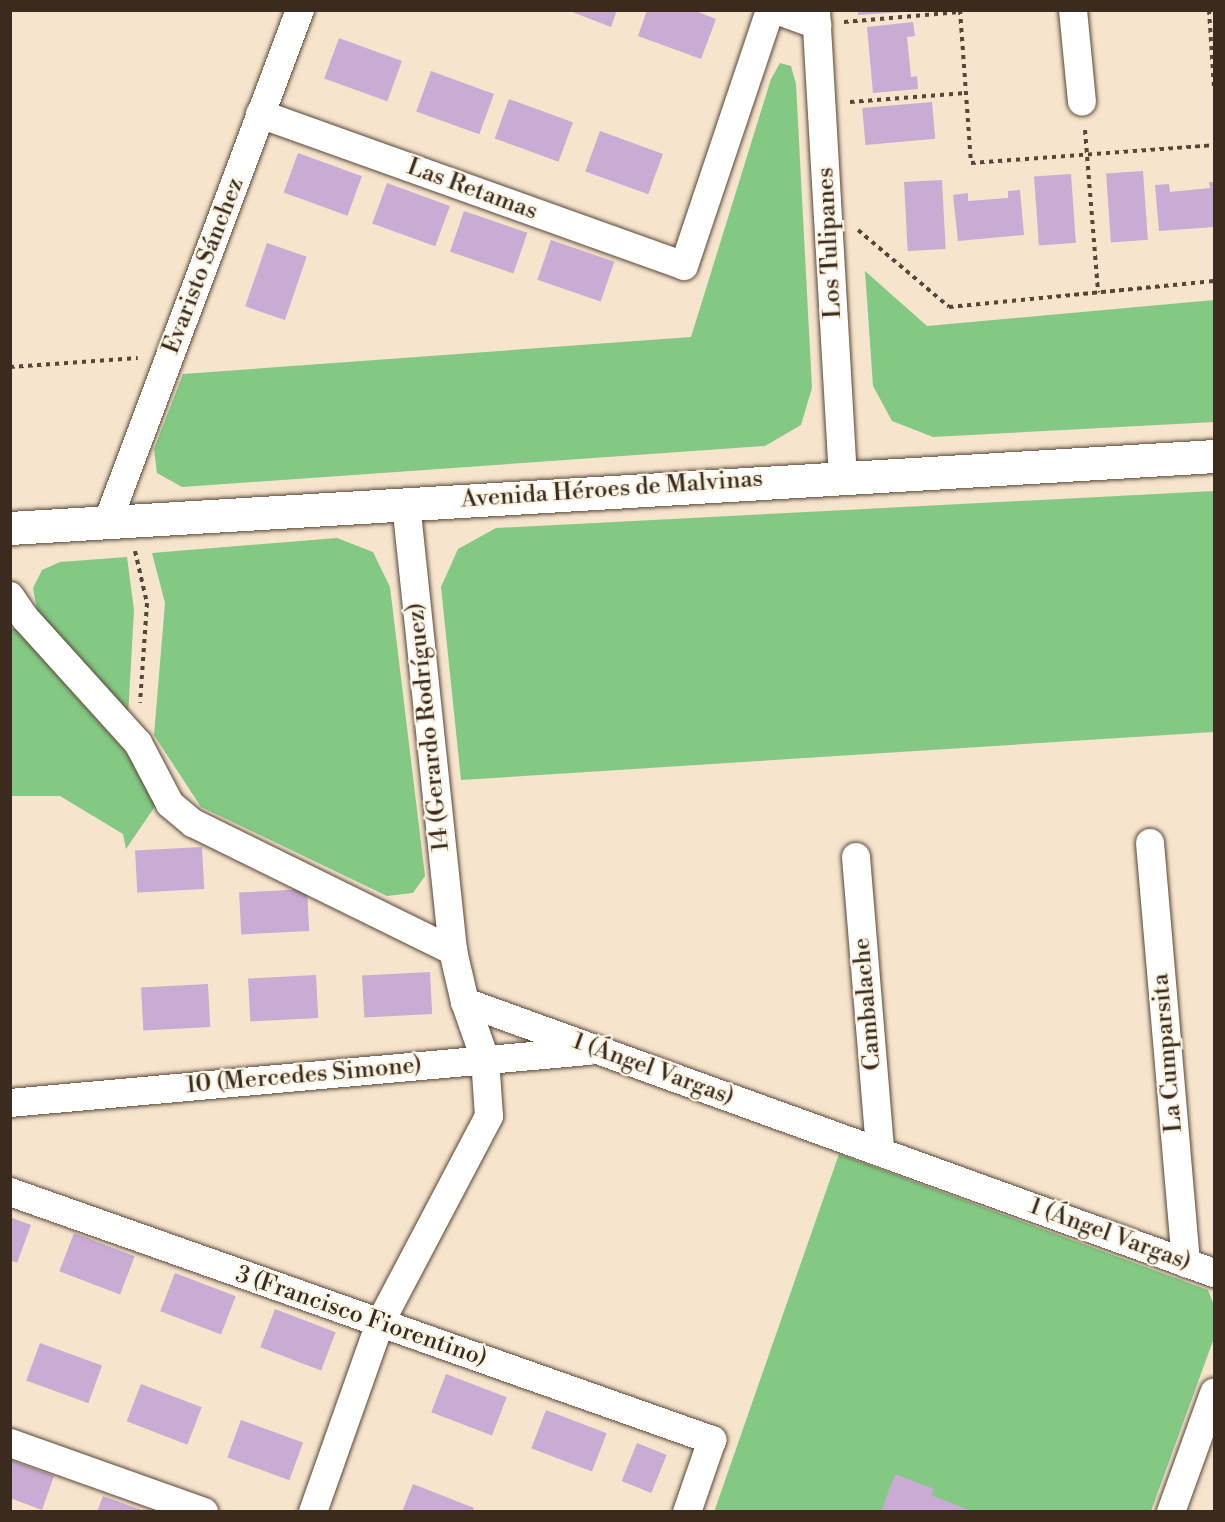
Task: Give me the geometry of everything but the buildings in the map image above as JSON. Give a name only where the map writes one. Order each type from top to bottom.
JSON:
[{"type":"main road","name":"Avenida Héroes de Malvinas","points":[[10,528],[843,475],[1215,456]]},
{"type":"street","name":"Evaristo Sánchez","points":[[118,521],[170,355],[300,10]]},
{"type":"street","name":"Las Retamas","points":[[260,114],[684,266],[770,10]]},
{"type":"street","points":[[776,10],[817,18]]},
{"type":"street","points":[[1073,10],[1082,102]]},
{"type":"street","name":"Los Tulipanes","points":[[817,18],[843,475]]},
{"type":"street","name":"14 (Gerardo Rodríguez)","points":[[406,503],[453,951]]},
{"type":"street","points":[[10,596],[25,618],[138,743],[170,804],[193,823],[453,951],[465,1002],[485,1059],[489,1116],[380,1323],[313,1512]]},
{"type":"street","name":"La Cumparsita","points":[[1150,843],[1186,1263]]},
{"type":"street","name":"Cambalache","points":[[856,857],[880,1152]]},
{"type":"street","name":"1 (Ángel Vargas)","points":[[465,1002],[1215,1273]]},
{"type":"street","name":"10 (Mercedes Simone)","points":[[10,1103],[598,1050]]},
{"type":"street","name":"3 (Francisco Fiorentino)","points":[[10,1192],[712,1440],[687,1512]]},
{"type":"street","points":[[1171,1512],[1215,1393]]},
{"type":"street","points":[[10,1443],[204,1512]]},
{"type":"path","points":[[1209,10],[1215,87]]},
{"type":"path","points":[[817,18],[960,11],[970,163],[1215,146]]},
{"type":"path","points":[[821,104],[966,93]]},
{"type":"path","points":[[1082,102],[1098,292]]},
{"type":"path","points":[[827,204],[949,307],[1215,281]]},
{"type":"path","points":[[10,367],[170,355]]},
{"type":"path","points":[[118,521],[147,603],[138,743]]},
{"type":"green space","points":[[780,63],[791,66],[796,84],[812,388],[801,425],[765,446],[182,487],[157,473],[154,449],[183,374],[691,337],[771,79]]},
{"type":"green space","points":[[865,271],[927,326],[1214,300],[1214,422],[933,437],[892,421],[873,386]]},
{"type":"green space","points":[[1214,491],[1214,732],[461,780],[441,587],[458,549],[496,528]]},
{"type":"green space","points":[[337,538],[373,552],[390,587],[425,876],[413,893],[387,896],[201,807],[154,735],[165,603],[152,553]]},
{"type":"green space","points":[[127,557],[134,610],[128,717],[38,616],[33,588],[42,570],[60,562]]},
{"type":"green space","points":[[10,629],[16,629],[124,750],[146,780],[156,805],[126,849],[123,834],[60,796],[11,796]]},
{"type":"green space","points":[[839,1154],[1208,1290],[1214,1305],[1214,1338],[1151,1511],[714,1512]]}]
